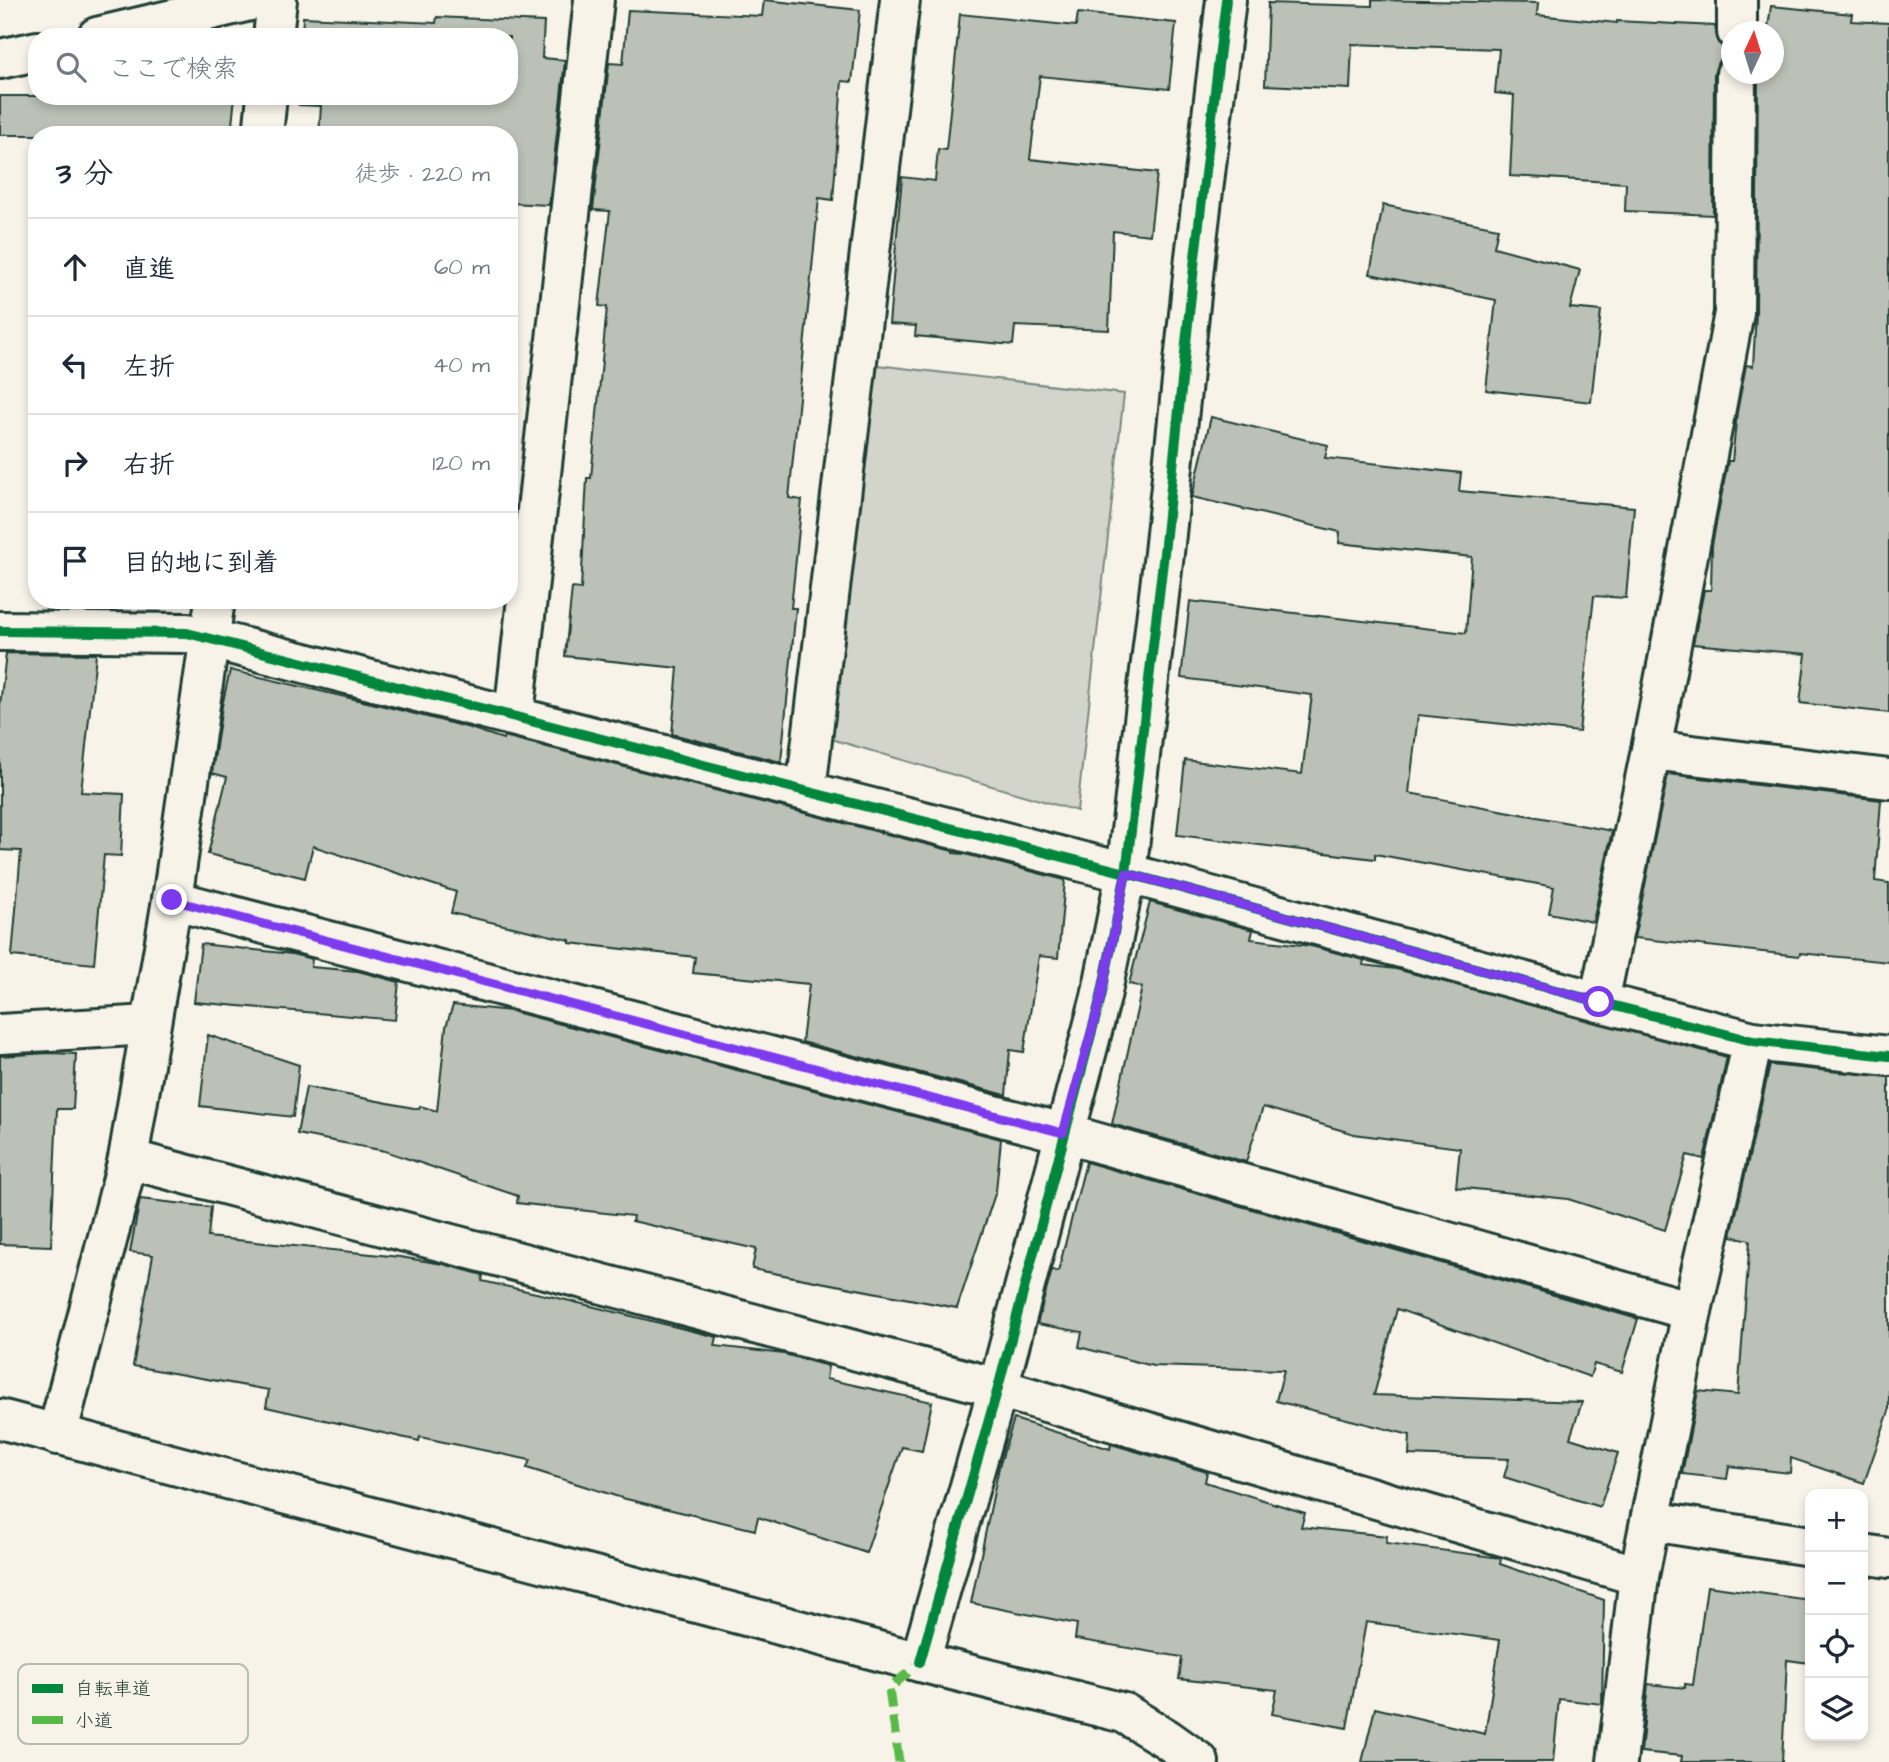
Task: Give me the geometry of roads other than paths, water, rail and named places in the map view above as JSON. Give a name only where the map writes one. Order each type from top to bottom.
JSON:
[{"type":"street","points":[[135,28],[254,0]]},
{"type":"street","points":[[274,28],[277,0]]},
{"type":"street","points":[[514,715],[594,0]]},
{"type":"street","points":[[806,790],[900,0]]},
{"type":"street","points":[[920,1662],[998,1388],[1063,1133],[1101,997],[1126,873],[1226,0]]},
{"type":"street","points":[[1737,0],[1737,21]]},
{"type":"street","points":[[0,59],[28,53]]},
{"type":"street","points":[[1599,1002],[1651,750],[1734,313],[1736,84]]},
{"type":"street","points":[[264,126],[266,105]]},
{"type":"street","points":[[58,1435],[128,1159],[172,900],[214,609]]},
{"type":"street","points":[[0,631],[187,633],[1126,873],[1599,1002],[1753,1041],[1889,1056]]},
{"type":"street","points":[[1651,750],[1889,779]]},
{"type":"street","points":[[172,900],[1063,1133],[1692,1311]]},
{"type":"street","points":[[0,1034],[149,1025]]},
{"type":"street","points":[[1617,1762],[1639,1576],[1692,1311],[1753,1041]]},
{"type":"street","points":[[128,1159],[998,1388],[1639,1576]]},
{"type":"street","points":[[0,1419],[920,1662],[1124,1713],[1199,1762]]},
{"type":"street","points":[[1651,1521],[1805,1545]]},
{"type":"street","points":[[1868,1555],[1889,1558]]}]
